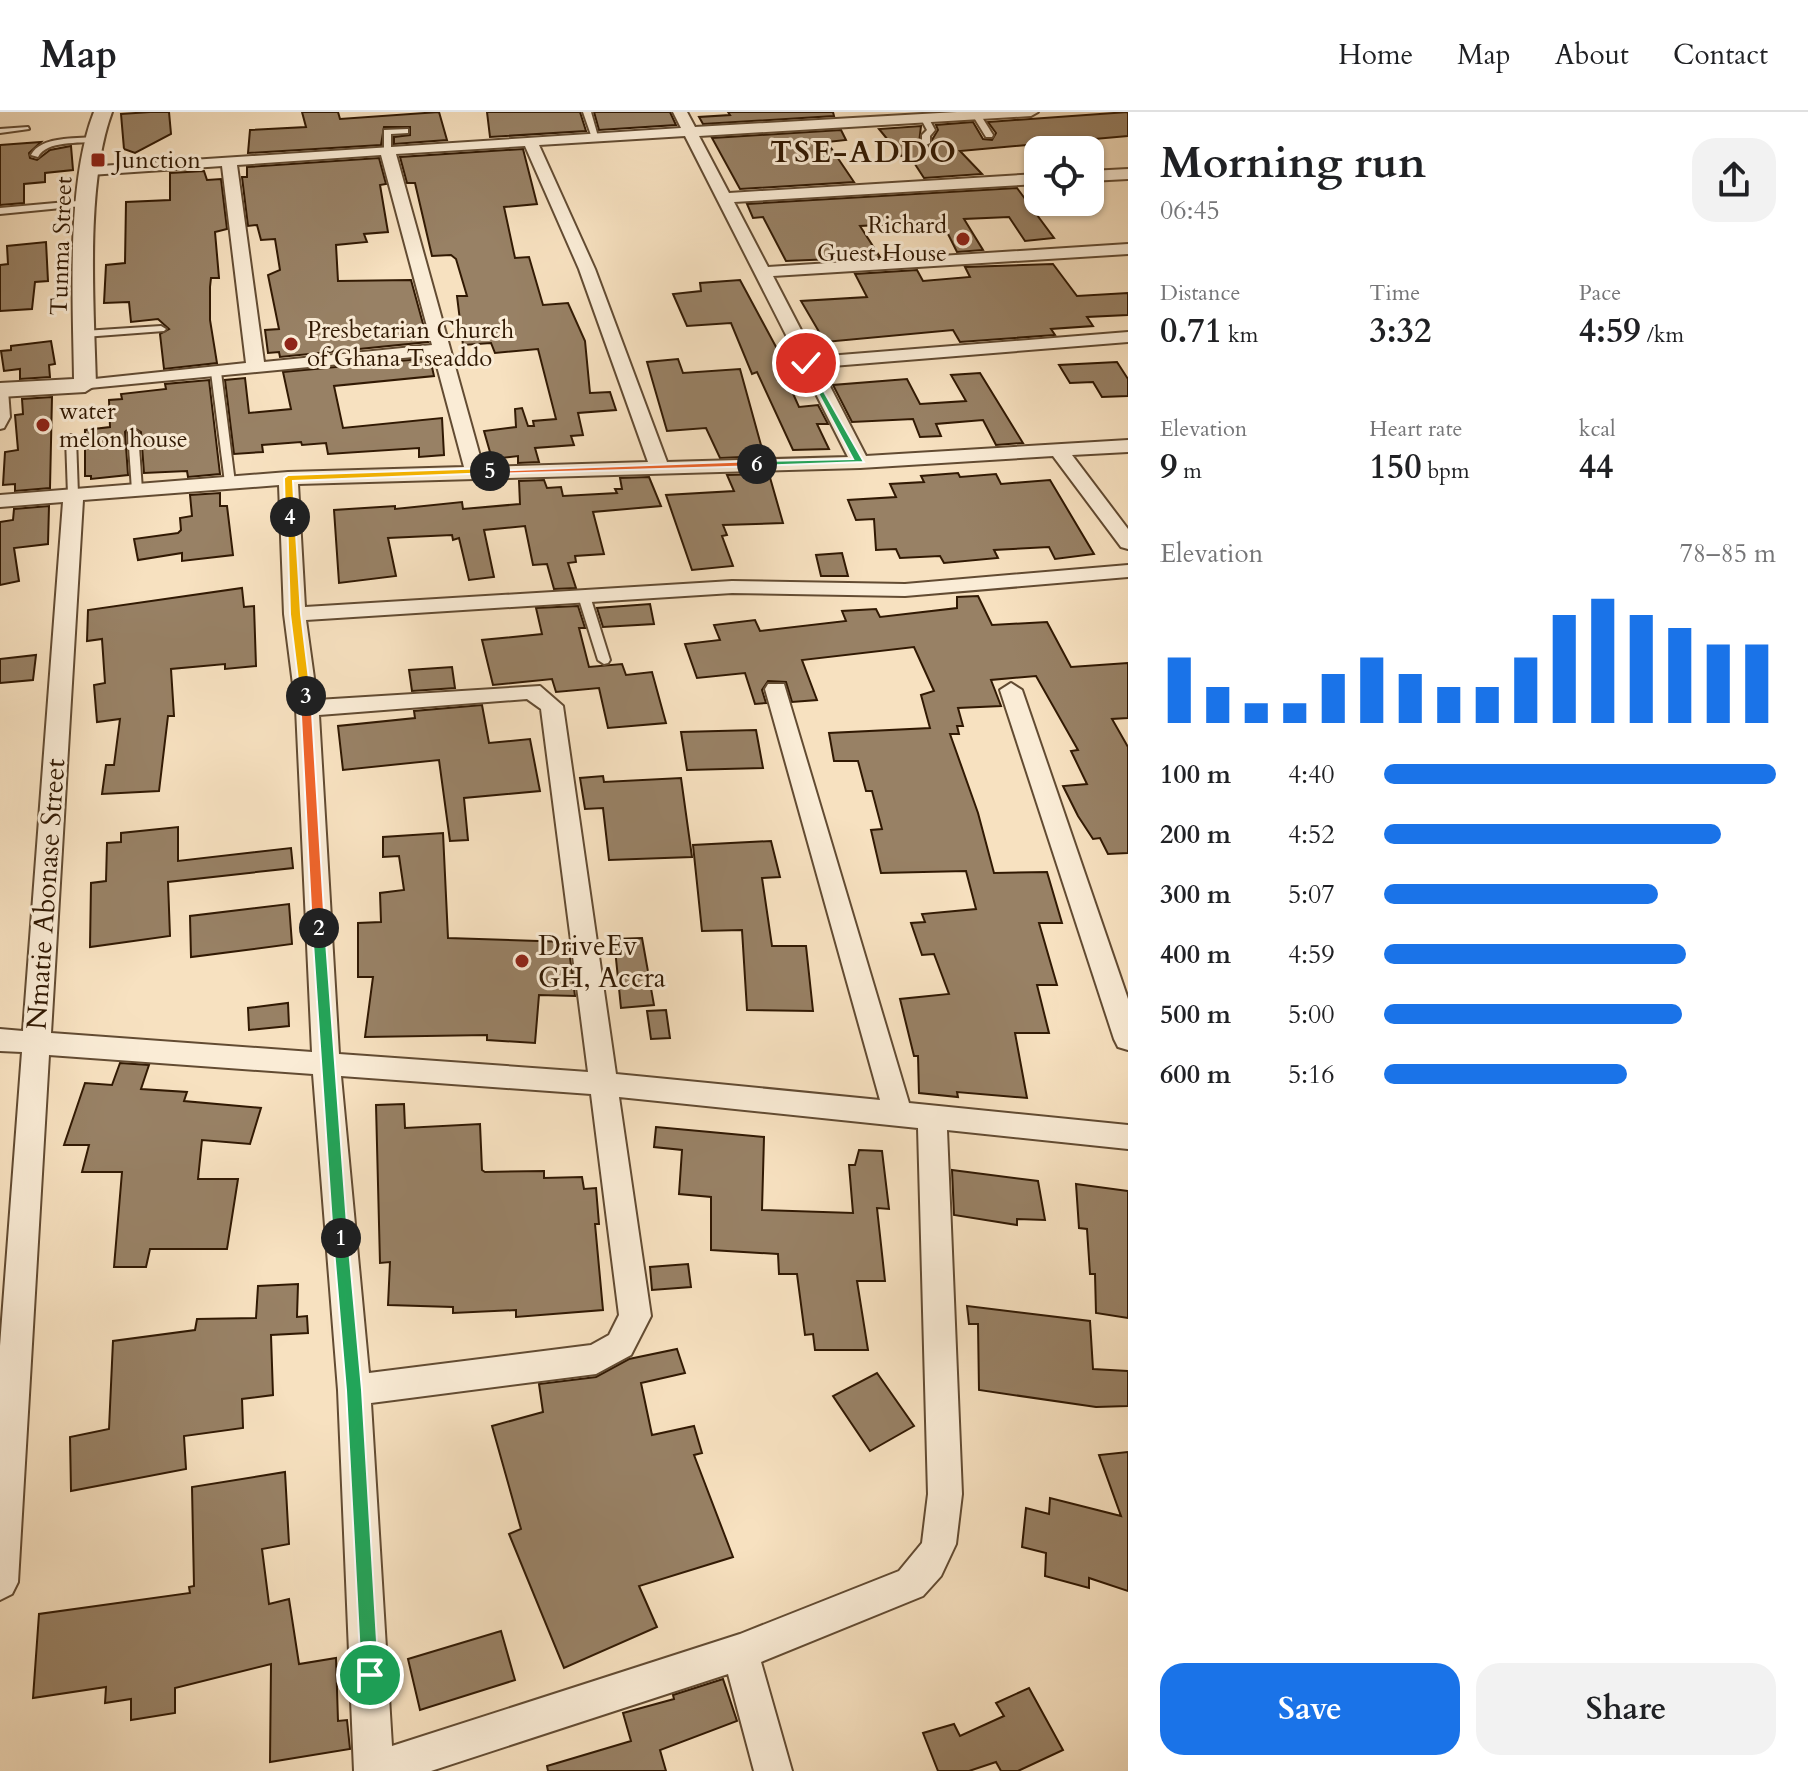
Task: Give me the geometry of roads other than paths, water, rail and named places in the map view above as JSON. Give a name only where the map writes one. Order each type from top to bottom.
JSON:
[{"type":"street","name":"Tunma Street","points":[[85,385],[90,170],[96,122],[103,112]]},
{"type":"street","points":[[680,112],[806,363],[860,462]]},
{"type":"street","points":[[90,170],[1031,112]]},
{"type":"street","points":[[530,141],[587,269],[659,466]]},
{"type":"street","points":[[387,150],[475,471]]},
{"type":"street","points":[[229,161],[256,368]]},
{"type":"street","points":[[1104,175],[1128,174]]},
{"type":"street","points":[[724,198],[1024,180]]},
{"type":"street","points":[[761,272],[1128,249]]},
{"type":"street","points":[[806,363],[1128,337]]},
{"type":"street","points":[[1,390],[85,385],[444,349]]},
{"type":"street","points":[[0,501],[288,478],[860,462],[1128,446]]},
{"type":"street","points":[[1060,452],[1128,543]]},
{"type":"street","points":[[288,478],[295,614],[307,708],[326,1063],[354,1390],[374,1771],[740,1652],[911,1584],[931,1565],[943,1532],[945,1479],[932,1117]]},
{"type":"street","name":"Nmatie Abonase Street","points":[[0,1582],[73,495]]},
{"type":"street","points":[[295,614],[732,587],[905,590],[1128,571]]},
{"type":"street","points":[[776,689],[897,1112]]},
{"type":"street","points":[[1011,690],[1128,1039]]},
{"type":"street","points":[[307,708],[532,691],[552,706],[635,1316],[620,1345],[596,1359],[354,1390]]},
{"type":"street","points":[[0,1040],[603,1084],[1128,1137]]},
{"type":"street","points":[[740,1652],[773,1771]]},
{"type":"lane","points":[[587,112],[596,138]]},
{"type":"lane","points":[[977,116],[989,135]]},
{"type":"lane","points":[[925,119],[931,130],[926,135],[926,143]]},
{"type":"lane","points":[[0,131],[25,129]]},
{"type":"lane","points":[[387,150],[387,132],[405,131]]},
{"type":"lane","points":[[35,155],[38,149],[49,144],[94,139]]},
{"type":"lane","points":[[0,211],[89,203]]},
{"type":"lane","points":[[84,334],[161,329]]},
{"type":"lane","points":[[216,372],[230,483]]},
{"type":"lane","points":[[0,426],[5,417],[1,390]]},
{"type":"lane","points":[[133,432],[137,490]]},
{"type":"lane","points":[[71,438],[73,495]]},
{"type":"lane","points":[[584,596],[604,660]]},
{"type":"place","name":"Junction","points":[[98,160]]},
{"type":"place","name":"Richard Guest House","points":[[963,239]]},
{"type":"place","name":"Presbetarian Church of Ghana Tseaddo","points":[[291,344]]},
{"type":"place","name":"water melon house","points":[[43,425]]},
{"type":"place","name":"DriveEv GH, Accra","points":[[522,961]]},
{"type":"district","name":"TSE-ADDO","points":[[864,152]]}]
